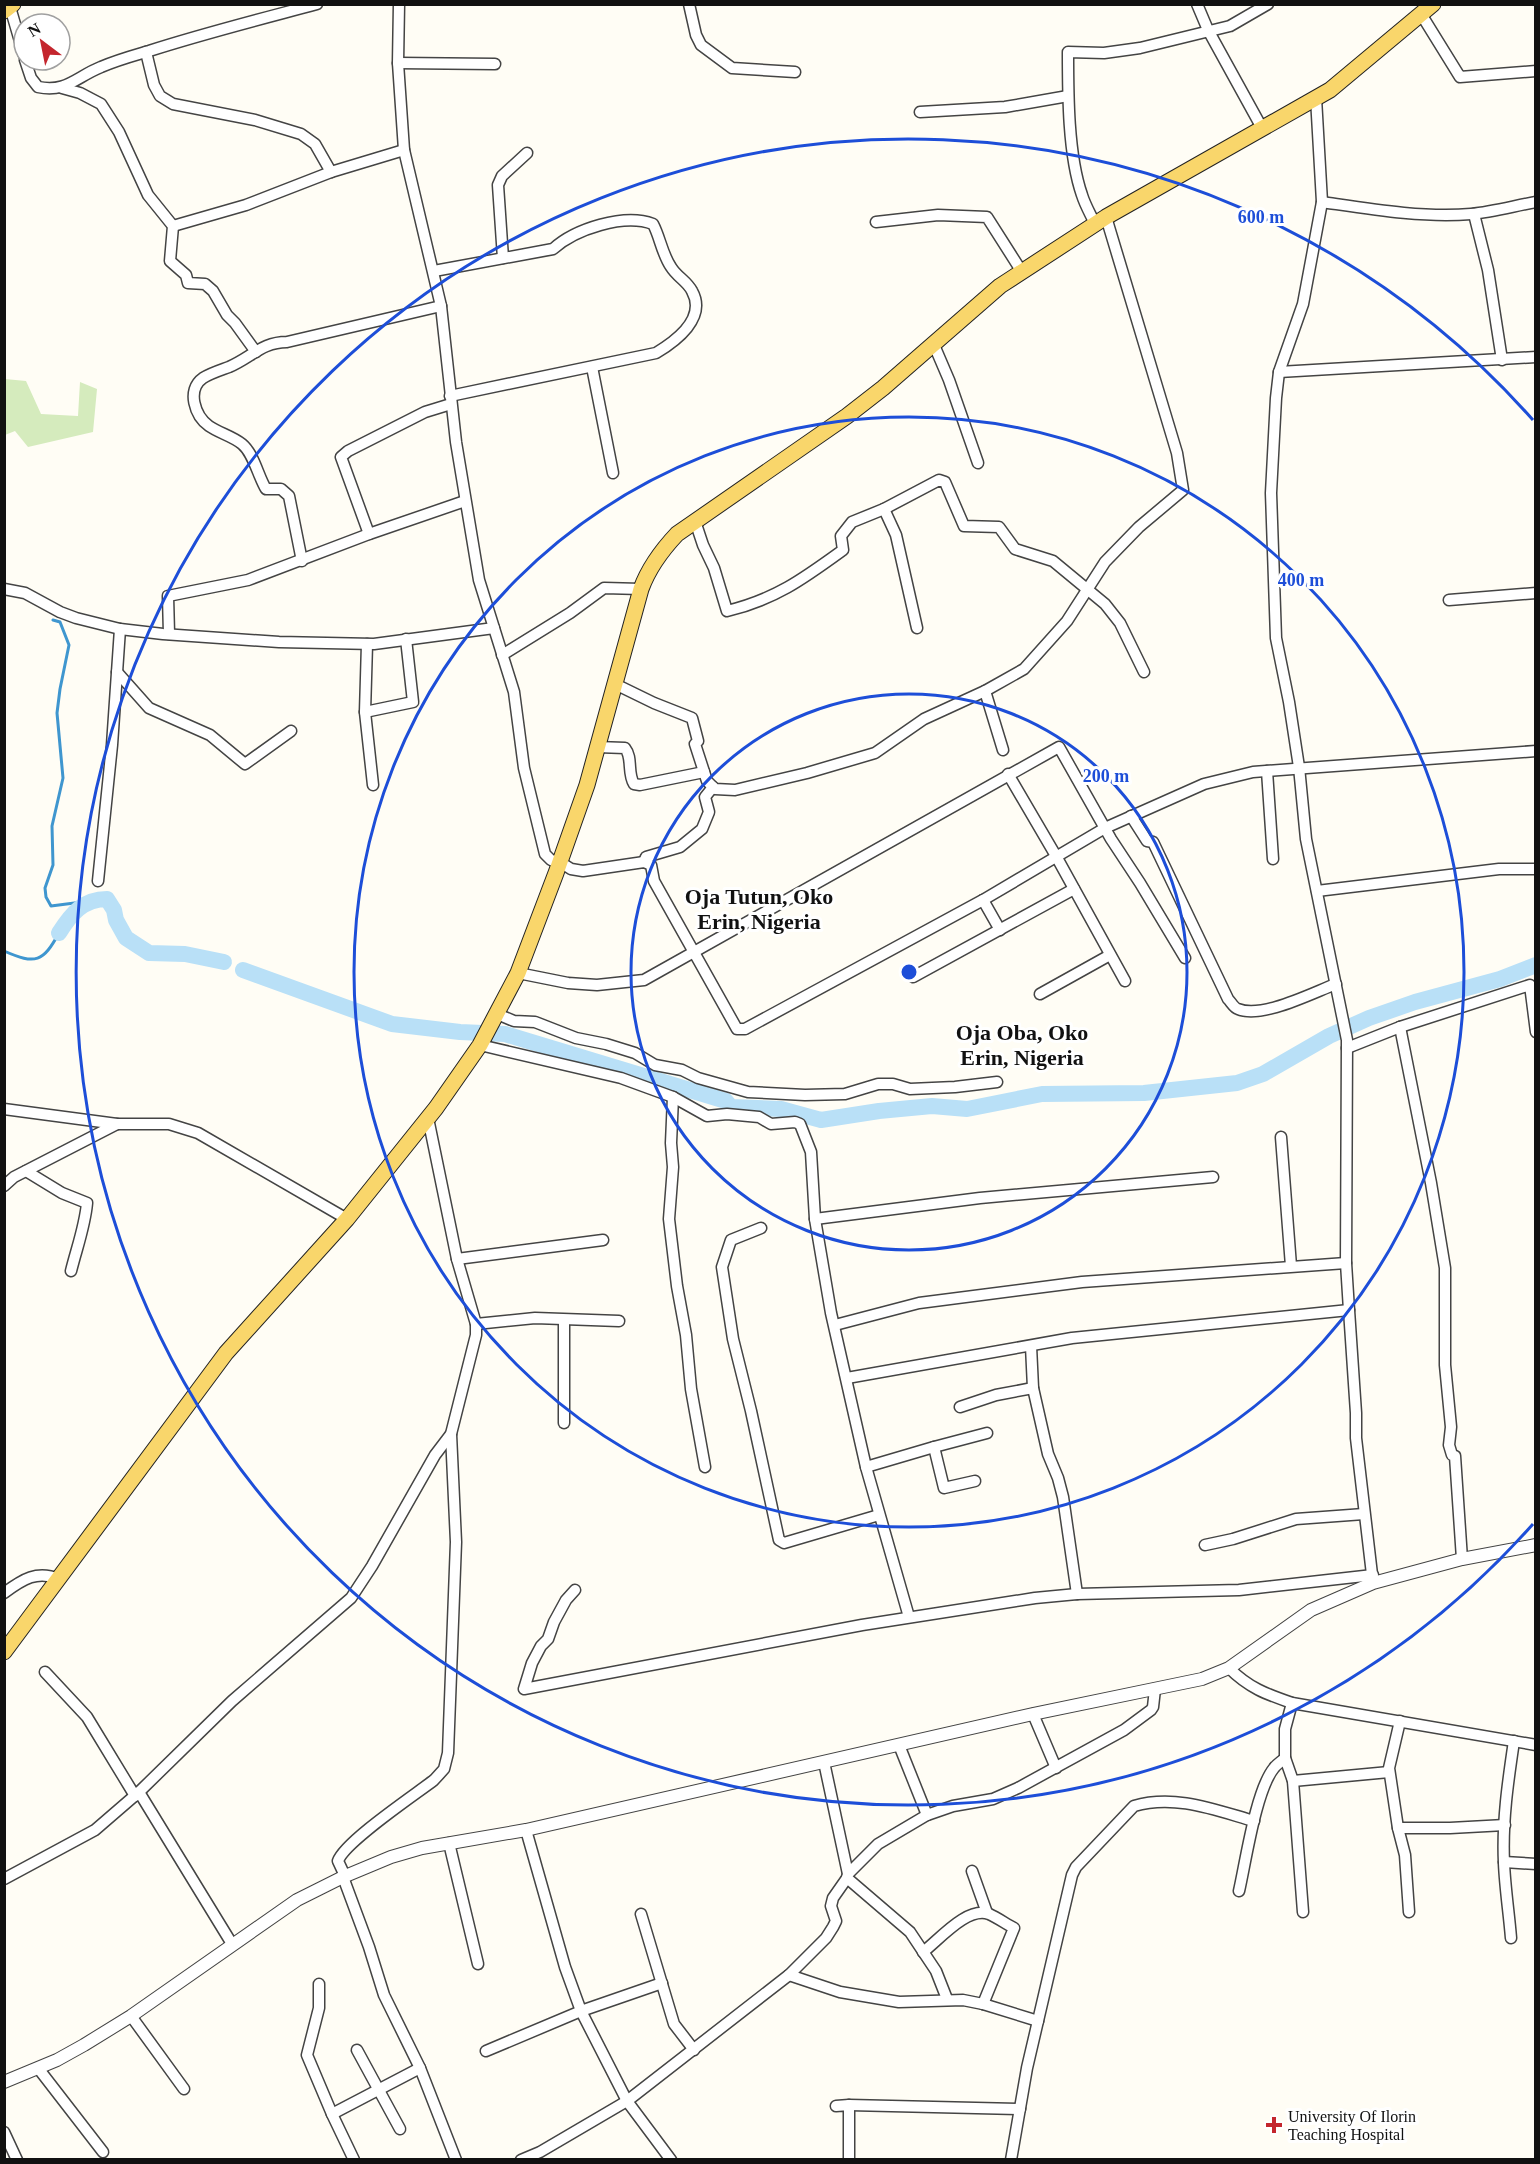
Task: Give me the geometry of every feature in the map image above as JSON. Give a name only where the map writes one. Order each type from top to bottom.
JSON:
[{"type":"main road","points":[[4,1652],[226,1353],[347,1219],[428,1118],[481,1042],[518,973],[560,862],[587,785],[641,589],[658,554],[677,534],[847,416],[934,345],[1000,286],[1101,220],[1330,90],[1427,9]]},
{"type":"street","points":[[62,88],[93,70],[119,59],[205,33],[317,4]]},
{"type":"street","points":[[399,4],[398,63],[404,150],[441,306],[450,400],[479,580],[514,692],[524,768],[544,854],[551,860],[560,862],[571,869],[583,871],[644,862],[651,865],[654,881],[737,1029],[746,1029],[983,900],[1105,828],[1204,784],[1253,771],[1536,751]]},
{"type":"street","points":[[689,4],[696,35],[701,45],[732,68],[795,72]]},
{"type":"street","points":[[1197,4],[1208,30],[1262,128]]},
{"type":"street","points":[[615,684],[692,718],[698,741],[695,744],[707,781],[715,789],[735,790],[875,753],[924,719],[985,691],[1024,669],[1067,621],[1105,562],[1139,527],[1181,493],[1184,486],[1177,453],[1101,220],[1082,194],[1079,183],[1068,96],[1068,52],[1130,51],[1239,22],[1242,17],[1268,4]]},
{"type":"street","points":[[1427,9],[1453,68],[1461,77],[1536,71]]},
{"type":"street","points":[[146,52],[154,85],[160,96],[173,104],[255,120],[301,134],[315,144],[332,172]]},
{"type":"street","points":[[398,63],[495,64]]},
{"type":"street","points":[[29,72],[38,87],[62,88],[80,93],[101,104],[119,132],[148,195],[173,226],[170,261],[186,275],[188,283],[205,284],[213,291],[227,315],[256,352]]},
{"type":"street","points":[[920,112],[1005,107],[1068,96]]},
{"type":"street","points":[[1316,98],[1322,202],[1304,304],[1279,372],[1271,493],[1276,638],[1299,767],[1306,838],[1347,1044],[1346,1263],[1348,1310],[1356,1438],[1373,1579]]},
{"type":"street","points":[[173,226],[246,205],[332,172],[404,150]]},
{"type":"street","points":[[503,258],[498,185],[502,176],[527,153]]},
{"type":"street","points":[[1322,202],[1383,211],[1458,215],[1536,202]]},
{"type":"street","points":[[1474,214],[1488,270],[1503,360]]},
{"type":"street","points":[[876,222],[938,215],[987,217],[1022,273]]},
{"type":"street","points":[[369,534],[341,457],[348,451],[450,400],[656,353],[683,335],[696,310],[696,299],[692,289],[670,266],[653,224],[646,221],[601,225],[563,240],[553,249],[434,271]]},
{"type":"street","points":[[302,561],[289,496],[281,489],[266,489],[243,445],[208,426],[199,418],[195,407],[195,390],[204,378],[245,360],[262,346],[441,306]]},
{"type":"street","points":[[934,345],[949,380],[978,463]]},
{"type":"street","points":[[1279,372],[1536,357]]},
{"type":"street","points":[[592,367],[613,473]]},
{"type":"street","points":[[695,521],[714,568],[727,611],[772,596],[794,585],[843,550],[842,536],[852,522],[884,509],[939,480],[945,482],[964,526],[978,528],[996,525],[1015,549],[1053,561],[1105,604],[1120,622],[1144,672]]},
{"type":"street","points":[[169,634],[168,596],[248,580],[369,534],[465,501]]},
{"type":"street","points":[[884,509],[896,535],[917,628]]},
{"type":"street","points":[[502,655],[570,614],[604,588],[641,589]]},
{"type":"street","points":[[4,589],[25,593],[76,618],[120,629],[169,634],[279,642],[367,644],[494,628]]},
{"type":"street","points":[[1449,600],[1536,593]]},
{"type":"street","points":[[98,882],[120,629]]},
{"type":"street","points":[[365,712],[413,702],[406,639]]},
{"type":"street","points":[[367,644],[365,712],[373,786]]},
{"type":"street","points":[[117,672],[149,708],[210,735],[245,764],[291,731]]},
{"type":"street","points":[[985,691],[1003,750]]},
{"type":"street","points":[[597,747],[625,748],[628,752],[631,780],[634,784],[640,785],[704,772]]},
{"type":"street","points":[[518,973],[568,983],[597,985],[644,980],[1059,747],[1105,828],[1185,958]]},
{"type":"street","points":[[1266,771],[1273,859]]},
{"type":"street","points":[[1008,774],[1125,981]]},
{"type":"street","points":[[644,862],[646,856],[680,847],[702,829],[709,812],[705,797],[713,787]]},
{"type":"street","points":[[1131,816],[1147,841],[1153,842],[1228,999],[1237,1009],[1254,1011],[1267,1009],[1336,984]]},
{"type":"street","points":[[1317,891],[1499,869],[1536,869]]},
{"type":"street","points":[[913,977],[1074,889]]},
{"type":"street","points":[[983,900],[1000,930]]},
{"type":"street","points":[[1040,994],[1110,955]]},
{"type":"street","points":[[1347,1044],[1530,985],[1536,1032]]},
{"type":"street","points":[[497,1014],[514,1021],[535,1022],[576,1038],[635,1053],[655,1065],[682,1070],[698,1078],[748,1092],[805,1095],[845,1094],[878,1083],[910,1089],[997,1082]]},
{"type":"street","points":[[1400,1027],[1431,1183],[1445,1268],[1445,1365],[1451,1428],[1449,1445],[1452,1455],[1455,1456],[1462,1559]]},
{"type":"street","points":[[481,1042],[621,1078],[673,1097],[707,1116],[728,1114],[759,1117],[775,1124],[795,1122],[800,1124],[811,1152],[814,1219],[866,1467],[909,1617]]},
{"type":"street","points":[[673,1097],[669,1219],[705,1467]]},
{"type":"street","points":[[4,1109],[117,1124],[169,1124],[198,1133],[347,1219]]},
{"type":"street","points":[[428,1118],[457,1259],[476,1324],[476,1335],[451,1434],[456,1542],[448,1753],[444,1768],[434,1780],[361,1835],[340,1856],[338,1861],[384,1995],[420,2068],[456,2160]]},
{"type":"street","points":[[4,1186],[14,1177],[117,1124]]},
{"type":"street","points":[[1281,1137],[1291,1266]]},
{"type":"street","points":[[26,1171],[62,1193],[87,1203],[86,1224],[76,1251],[72,1271]]},
{"type":"street","points":[[814,1219],[980,1198],[1213,1177]]},
{"type":"street","points":[[761,1228],[731,1240],[722,1267],[733,1339],[779,1540],[784,1543],[879,1515]]},
{"type":"street","points":[[457,1259],[603,1240]]},
{"type":"street","points":[[835,1325],[919,1303],[1082,1282],[1346,1263]]},
{"type":"street","points":[[847,1378],[1072,1338],[1348,1310]]},
{"type":"street","points":[[476,1324],[535,1318],[619,1321]]},
{"type":"street","points":[[564,1320],[564,1423]]},
{"type":"street","points":[[1030,1346],[1033,1388],[1048,1454],[1063,1497],[1077,1594]]},
{"type":"street","points":[[960,1407],[996,1395],[1033,1388]]},
{"type":"street","points":[[866,1467],[987,1433]]},
{"type":"street","points":[[4,1879],[95,1830],[137,1794],[232,1701],[351,1598],[372,1566],[435,1455],[451,1434]]},
{"type":"street","points":[[934,1447],[944,1488],[975,1481]]},
{"type":"street","points":[[1205,1545],[1233,1539],[1296,1519],[1364,1514]]},
{"type":"street","points":[[575,1590],[566,1600],[548,1639],[541,1646],[524,1689],[909,1617],[1035,1598],[1077,1594],[1239,1590],[1373,1579],[1536,1545]]},
{"type":"street","points":[[6,1588],[41,1574],[59,1579]]},
{"type":"street","points":[[4,2082],[84,2045],[131,2016],[297,1900],[344,1876],[391,1857],[422,1848],[526,1830],[1033,1714],[1202,1679],[1229,1668],[1311,1610],[1373,1579]]},
{"type":"street","points":[[1229,1668],[1244,1683],[1292,1703],[1536,1744]]},
{"type":"street","points":[[45,1672],[87,1717],[232,1944]]},
{"type":"street","points":[[521,2160],[542,2156],[627,2101],[789,1975],[826,1938],[836,1920],[831,1906],[833,1898],[848,1876],[878,1844],[927,1815],[953,1806],[993,1799],[1056,1768],[1124,1730],[1153,1707],[1155,1689]]},
{"type":"street","points":[[1292,1703],[1285,1729],[1285,1758],[1293,1781],[1303,1912]]},
{"type":"street","points":[[1033,1714],[1056,1768]]},
{"type":"street","points":[[1400,1721],[1389,1772],[1405,1855],[1409,1912]]},
{"type":"street","points":[[1511,1938],[1504,1862],[1507,1793],[1514,1741]]},
{"type":"street","points":[[899,1745],[927,1815]]},
{"type":"street","points":[[1239,1891],[1254,1821],[1265,1783],[1274,1768],[1285,1758]]},
{"type":"street","points":[[824,1762],[848,1876],[910,1932],[936,1971],[947,1999]]},
{"type":"street","points":[[1293,1781],[1389,1772]]},
{"type":"street","points":[[1011,2160],[1038,2021],[1072,1875],[1076,1867],[1134,1806],[1143,1803],[1178,1801],[1254,1821]]},
{"type":"street","points":[[1398,1828],[1505,1825]]},
{"type":"street","points":[[526,1830],[565,1967],[581,2011],[627,2101],[671,2160]]},
{"type":"street","points":[[448,1844],[478,1964]]},
{"type":"street","points":[[1504,1862],[1536,1864]]},
{"type":"street","points":[[972,1871],[987,1913]]},
{"type":"street","points":[[923,1952],[949,1928],[978,1913],[987,1913],[1014,1928],[983,2004]]},
{"type":"street","points":[[641,1914],[676,2029],[694,2050]]},
{"type":"street","points":[[789,1975],[840,1992],[899,2002],[947,1999],[983,2004],[1038,2021]]},
{"type":"street","points":[[486,2051],[581,2011],[662,1983]]},
{"type":"street","points":[[319,1984],[319,2008],[307,2055],[354,2160]]},
{"type":"street","points":[[131,2016],[184,2089]]},
{"type":"street","points":[[357,2050],[400,2129]]},
{"type":"street","points":[[38,2068],[103,2152]]},
{"type":"street","points":[[332,2114],[420,2068]]},
{"type":"street","points":[[836,2106],[849,2104],[1020,2109]]},
{"type":"street","points":[[849,2104],[849,2160]]},
{"type":"street","points":[[4,2132],[17,2160]]},
{"type":"green space","points":[[5,379],[26,381],[41,414],[78,416],[80,382],[97,389],[93,432],[28,447],[15,431],[5,435]]},
{"type":"waterway","points":[[53,620],[60,622],[69,645],[57,713],[63,778],[52,826],[53,865],[45,888],[46,897],[51,906],[90,901]]},
{"type":"waterway","points":[[59,933],[78,909],[91,902],[107,899],[126,938],[149,953],[185,954],[224,962]]},
{"type":"waterway","points":[[4,951],[24,958],[38,958],[48,950],[59,933]]},
{"type":"waterway","points":[[243,970],[392,1024],[460,1032],[505,1034],[726,1101],[731,1107],[781,1109],[821,1120],[932,1106],[967,1109],[1042,1094],[1144,1093],[1237,1083],[1263,1074],[1329,1036],[1369,1018],[1415,1002],[1500,979],[1536,965]]},
{"type":"place","name":"University Of Ilorin Teaching Hospital","points":[[1274,2125]]},
{"type":"district","name":"Oja Tutun, Oko Erin, Nigeria","points":[[759,908]]},
{"type":"district","name":"Oja Oba, Oko Erin, Nigeria","points":[[1022,1044]]}]
